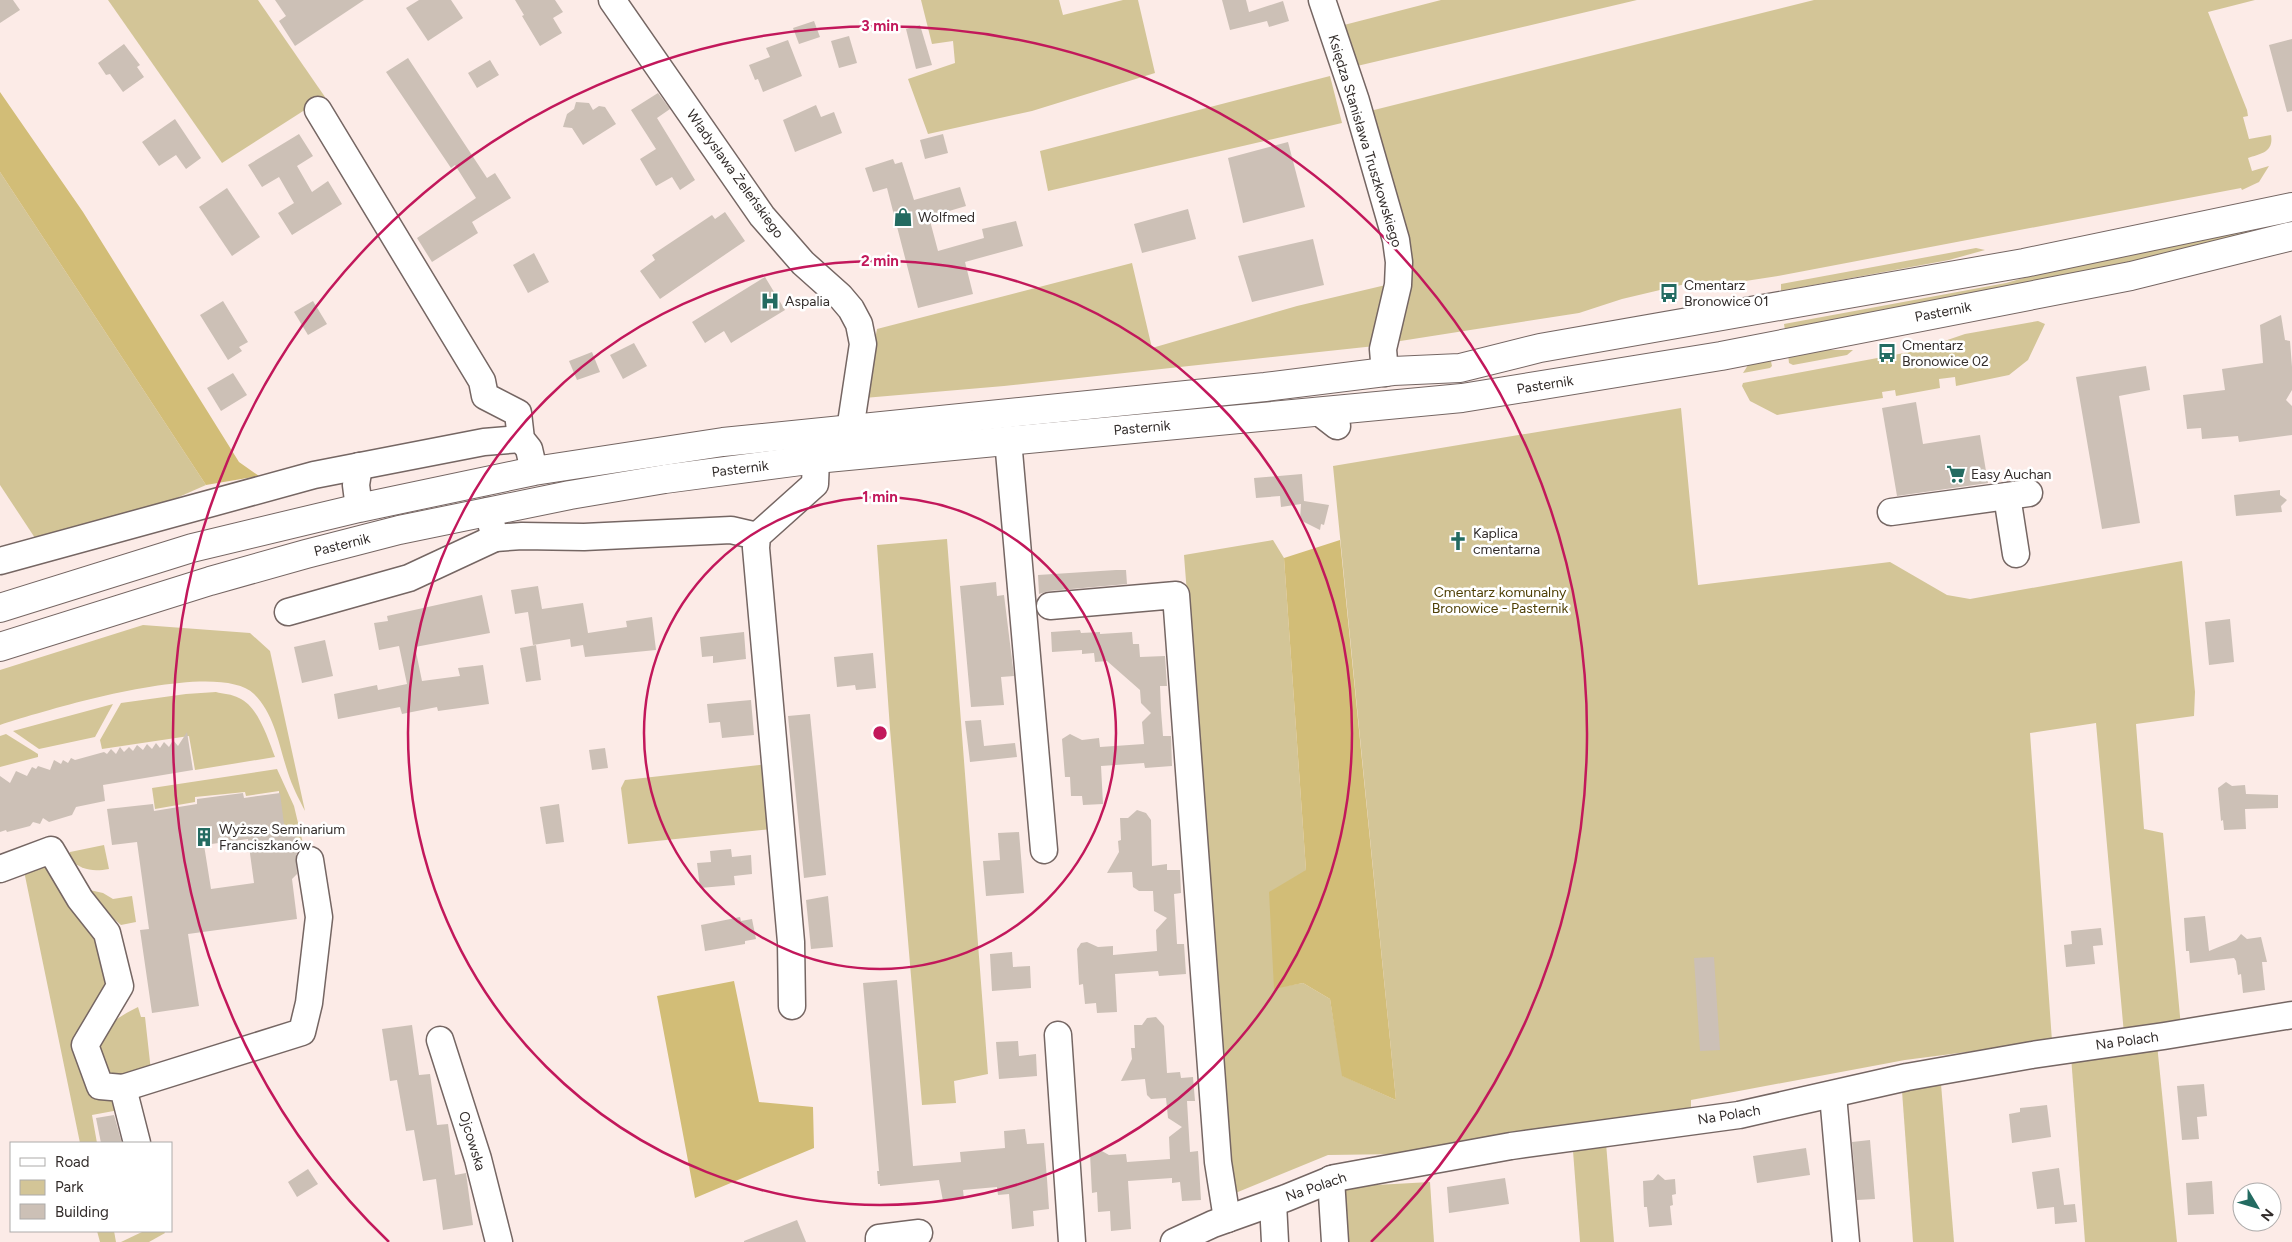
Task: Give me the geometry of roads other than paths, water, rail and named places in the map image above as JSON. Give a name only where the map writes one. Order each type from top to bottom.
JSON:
[{"type":"main road","name":"Pasternik","points":[[0,608],[192,548],[359,508],[534,471],[723,442],[1245,389],[1385,372],[1460,368],[1540,348],[2024,263],[2292,207]]},
{"type":"main road","name":"Pasternik","points":[[0,647],[210,581],[399,530],[488,511],[665,479],[816,459],[1008,440],[1328,419],[1721,356],[2131,276],[2292,236]]},
{"type":"street","name":"Władysława Żeleńskiego","points":[[612,0],[762,216],[803,263],[840,296],[851,309],[859,324],[863,344],[850,430]]},
{"type":"street","name":"Księdza Stanisława Truszkowskiego","points":[[1322,0],[1356,101],[1396,240],[1399,262],[1398,286],[1383,349],[1385,372]]},
{"type":"street","points":[[318,110],[482,381],[485,396],[484,442]]},
{"type":"street","points":[[485,396],[518,413],[521,439],[529,449],[534,471]]},
{"type":"street","points":[[0,561],[296,480],[484,442],[521,439]]},
{"type":"street","points":[[1008,440],[1044,850]]},
{"type":"street","points":[[792,1006],[791,942],[756,548],[757,536],[815,484],[816,459]]},
{"type":"street","points":[[359,466],[356,485],[359,508]]},
{"type":"street","points":[[1892,512],[2018,494],[2016,554]]},
{"type":"street","points":[[488,511],[495,538]]},
{"type":"street","points":[[288,612],[409,578],[495,538],[522,536],[584,537],[731,530],[757,536]]},
{"type":"street","points":[[1050,606],[1176,594],[1218,1162],[1226,1219]]},
{"type":"street","points":[[0,869],[51,850],[80,899],[107,933],[120,986],[85,1045],[100,1086],[123,1088],[302,1032],[309,1003],[319,917],[310,860]]},
{"type":"street","name":"Na Polach","points":[[1174,1242],[1226,1219],[1273,1203],[1332,1179],[1511,1146],[1739,1115],[1907,1077],[2032,1055],[2292,1015]]},
{"type":"street","points":[[1058,1035],[1072,1242]]},
{"type":"street","name":"Ojcowska","points":[[440,1040],[478,1158],[499,1242]]},
{"type":"street","points":[[123,1088],[137,1142]]},
{"type":"street","points":[[1833,1095],[1846,1242]]},
{"type":"street","points":[[1332,1179],[1335,1242]]},
{"type":"street","points":[[1273,1203],[1275,1242]]},
{"type":"street","points":[[879,1242],[879,1238],[919,1233]]},
{"type":"place","name":"Wolfmed","points":[[903,217]]},
{"type":"place","name":"Cmentarz Bronowice 01","points":[[1669,293]]},
{"type":"place","name":"Aspalia","points":[[770,301]]},
{"type":"place","name":"Cmentarz Bronowice 02","points":[[1887,353]]},
{"type":"place","name":"Easy Auchan","points":[[1956,474]]},
{"type":"place","name":"Kaplica cmentarna","points":[[1458,541]]},
{"type":"place","name":"Wyższe Seminarium Franciszkanów","points":[[204,837]]},
{"type":"park label","name":"Cmentarz komunalny Bronowice - Pasternik","points":[[1500,600]]}]
